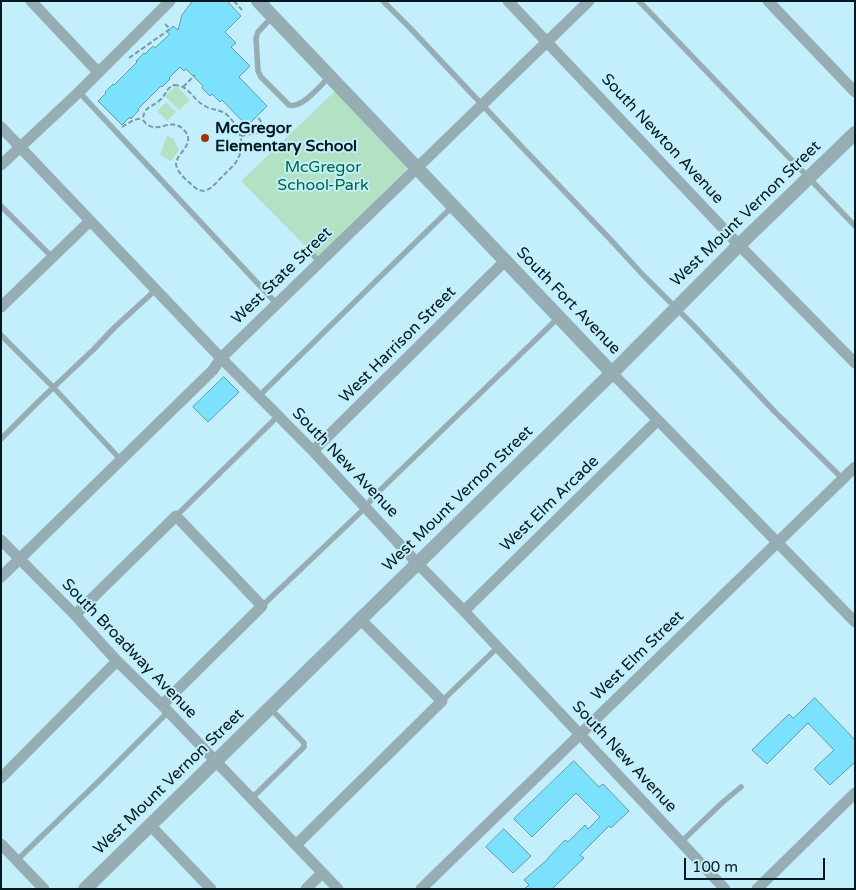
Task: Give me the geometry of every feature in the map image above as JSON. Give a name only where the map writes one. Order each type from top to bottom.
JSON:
[{"type":"street","points":[[31,1],[98,72]]},
{"type":"street","points":[[1,165],[21,148],[170,1]]},
{"type":"street","name":"South Fort Avenue","points":[[258,1],[612,373],[855,622]]},
{"type":"street","name":"South Newton Avenue","points":[[508,1],[739,245],[855,363]]},
{"type":"street","name":"West State Street","points":[[1,577],[213,370],[221,358],[418,169],[589,1]]},
{"type":"street","points":[[768,1],[855,92]]},
{"type":"street","name":"South New Avenue","points":[[1,127],[221,358],[313,451],[725,889]]},
{"type":"street","name":"West Mount Vernon Street","points":[[85,889],[855,133]]},
{"type":"street","points":[[1,307],[90,221]]},
{"type":"street","name":"West Harrison Street","points":[[313,451],[505,261]]},
{"type":"street","name":"West Elm Arcade","points":[[464,611],[658,420]]},
{"type":"street","name":"West Elm Street","points":[[421,889],[855,467]]},
{"type":"street","points":[[75,615],[176,516],[262,606],[165,709]]},
{"type":"street","name":"South Broadway Avenue","points":[[1,540],[338,889]]},
{"type":"street","points":[[296,845],[442,701],[360,619]]},
{"type":"street","points":[[1,778],[117,661]]},
{"type":"street","points":[[757,889],[855,793]]},
{"type":"street","points":[[150,824],[212,889]]},
{"type":"street","points":[[1,844],[44,889]]},
{"type":"street","points":[[306,889],[322,872]]},
{"type":"lane","points":[[383,1],[412,29],[643,275],[843,479]]},
{"type":"lane","points":[[639,1],[855,226]]},
{"type":"lane","points":[[273,16],[258,32],[256,38],[258,71],[261,77],[289,105],[294,106],[306,99],[330,76]]},
{"type":"lane","points":[[78,92],[278,304]]},
{"type":"lane","points":[[1,206],[52,257]]},
{"type":"lane","points":[[258,396],[454,206]]},
{"type":"lane","points":[[310,252],[320,262]]},
{"type":"lane","points":[[1,440],[155,289]]},
{"type":"lane","points":[[262,606],[365,508],[374,496],[559,317]]},
{"type":"lane","points":[[1,335],[53,387],[121,460]]},
{"type":"lane","points":[[176,516],[278,416]]},
{"type":"lane","points":[[442,701],[498,647]]},
{"type":"lane","points":[[251,799],[304,747],[304,743],[270,708]]},
{"type":"lane","points":[[17,860],[99,781],[165,709]]},
{"type":"lane","points":[[681,842],[741,787]]},
{"type":"path","points":[[234,1],[242,10]]},
{"type":"path","points":[[129,58],[170,29],[164,24]]},
{"type":"path","points":[[183,87],[194,75]]},
{"type":"path","points":[[179,85],[183,87],[205,106],[223,112],[235,123],[241,136],[241,150],[236,161],[210,189],[205,191],[197,189],[184,177],[176,166],[177,160],[187,146],[188,138],[185,131],[175,124],[151,128],[145,123],[143,118],[146,110],[162,98],[169,87],[179,85]]},
{"type":"path","points":[[241,136],[261,131],[262,123],[257,116]]},
{"type":"path","points":[[121,127],[134,120],[143,118]]},
{"type":"green space","points":[[175,87],[178,87],[190,100],[179,110],[165,96]]},
{"type":"green space","name":"McGregor School-Park","points":[[335,91],[407,168],[317,258],[241,181]]},
{"type":"green space","points":[[166,102],[176,112],[167,121],[157,111]]},
{"type":"green space","points":[[167,136],[173,138],[179,150],[171,161],[160,155]]},
{"type":"building","points":[[193,1],[227,1],[241,16],[225,32],[236,43],[231,47],[250,66],[239,77],[267,106],[247,126],[222,100],[220,102],[212,94],[210,96],[186,69],[184,71],[180,67],[138,109],[131,119],[130,117],[122,125],[98,101],[144,53],[153,46],[155,48],[170,34],[167,32],[173,26],[178,30],[182,15]]},
{"type":"building","points":[[224,377],[239,392],[208,422],[193,407]]},
{"type":"building","points":[[815,698],[855,740],[855,762],[830,785],[814,769],[834,750],[808,723],[767,764],[752,750],[789,714],[793,718]]},
{"type":"building","points":[[574,761],[599,787],[603,784],[629,811],[611,828],[609,826],[580,855],[584,858],[552,889],[524,889],[529,885],[524,880],[548,859],[565,840],[568,842],[585,825],[588,829],[600,817],[576,793],[532,837],[514,819]]},
{"type":"building","points":[[504,829],[531,856],[513,873],[486,847]]},
{"type":"place","name":"McGregor Elementary School","points":[[205,138]]}]
